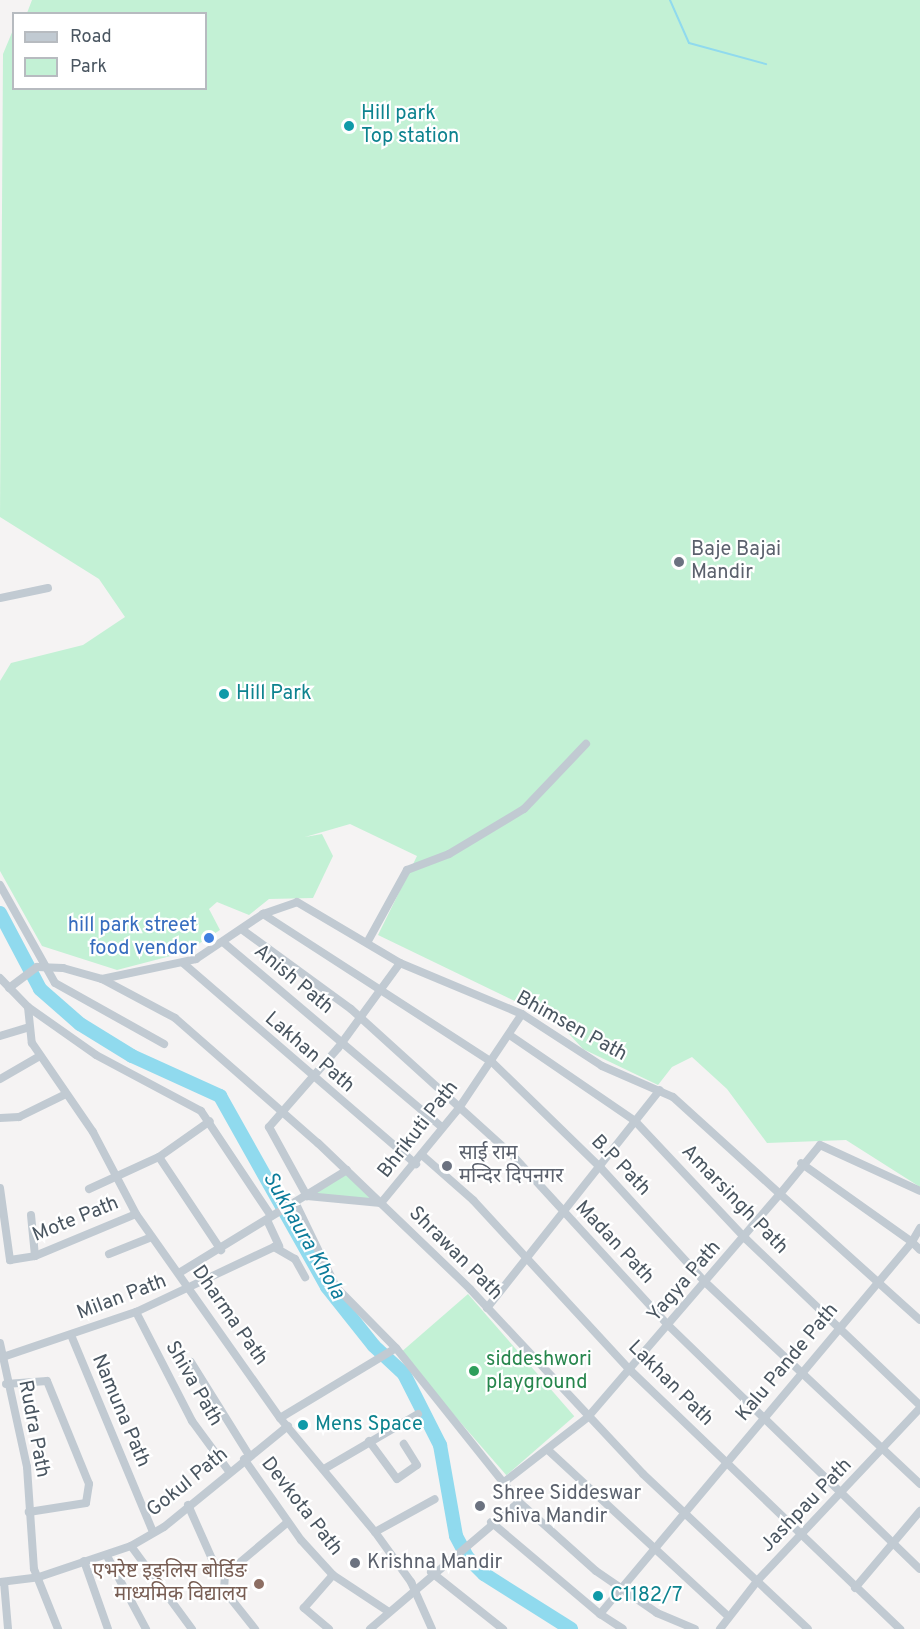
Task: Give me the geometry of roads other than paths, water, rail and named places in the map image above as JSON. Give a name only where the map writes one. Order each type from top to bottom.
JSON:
[{"type":"street","points":[[0,598],[48,588]]},
{"type":"street","points":[[368,941],[407,870],[449,854],[524,809],[586,744]]},
{"type":"street","points":[[0,885],[41,966],[55,983],[164,1044]]},
{"type":"street","name":"Bhimsen Path","points":[[102,979],[183,963],[244,931],[263,914],[297,902],[368,941],[400,963],[522,1014],[602,1066],[660,1090],[693,1111],[735,1158],[780,1194],[920,1320]]},
{"type":"street","name":"B.P Path","points":[[263,914],[379,993],[492,1062],[600,1167],[705,1282],[920,1484]]},
{"type":"street","name":"Madan Path","points":[[244,931],[359,1017],[459,1108],[563,1211],[669,1326],[762,1420],[843,1493],[920,1569]]},
{"type":"street","name":"Anish Path","points":[[224,943],[442,1127]]},
{"type":"street","name":"Lakhan Path","points":[[183,963],[310,1077],[416,1164]]},
{"type":"street","points":[[307,1196],[267,1130],[342,1041],[400,963]]},
{"type":"street","points":[[9,988],[20,978],[41,966]]},
{"type":"street","name":"Shrawan Path","points":[[41,966],[102,979],[175,1018],[347,1170],[487,1308],[588,1417],[808,1629]]},
{"type":"street","points":[[0,978],[28,1007],[96,1055],[210,1121],[271,1216],[279,1246],[296,1259],[305,1277]]},
{"type":"street","name":"Dharma Path","points":[[28,1007],[27,1028],[40,1056],[93,1132],[111,1175],[136,1214],[280,1418],[375,1532],[411,1589],[432,1629]]},
{"type":"street","name":"Bhrikuti Path","points":[[307,1196],[381,1203],[423,1156],[442,1127],[459,1108],[511,1036],[522,1014]]},
{"type":"street","points":[[0,1036],[27,1028]]},
{"type":"street","name":"Amarsingh Path","points":[[511,1036],[635,1121],[746,1239],[920,1406]]},
{"type":"street","points":[[0,1079],[40,1056]]},
{"type":"street","points":[[487,1308],[660,1090]]},
{"type":"street","points":[[0,1118],[19,1117],[66,1094]]},
{"type":"street","points":[[89,1190],[111,1175],[159,1157],[210,1121]]},
{"type":"street","points":[[780,1194],[816,1146],[826,1145],[920,1191]]},
{"type":"street","name":"Lakhan Path","points":[[423,1156],[527,1258],[630,1371],[900,1629]]},
{"type":"street","points":[[159,1157],[221,1250]]},
{"type":"street","points":[[801,1163],[920,1250]]},
{"type":"street","points":[[179,1273],[221,1250],[271,1216],[347,1170]]},
{"type":"street","name":"Mote Path","points":[[0,1188],[8,1259],[35,1256],[136,1214]]},
{"type":"street","name":"Yagya Path","points":[[503,1483],[588,1417],[705,1282],[746,1239],[780,1194]]},
{"type":"street","points":[[295,1202],[336,1287],[393,1350],[519,1502],[621,1588],[694,1629]]},
{"type":"street","points":[[32,1215],[35,1256]]},
{"type":"street","points":[[912,1242],[920,1228]]},
{"type":"street","points":[[109,1254],[152,1237]]},
{"type":"street","name":"Kalu Pande Path","points":[[600,1614],[912,1242]]},
{"type":"street","name":"Milan Path","points":[[1,1357],[136,1312],[279,1246]]},
{"type":"street","name":"Shiva Path","points":[[136,1312],[192,1420],[228,1470]]},
{"type":"street","name":"Namuna Path","points":[[70,1335],[153,1532]]},
{"type":"street","name":"Rudra Path","points":[[0,1343],[6,1384],[27,1467],[29,1512],[39,1578],[58,1629]]},
{"type":"street","points":[[280,1418],[393,1350]]},
{"type":"street","name":"Devkota Path","points":[[191,1362],[288,1522],[333,1575],[386,1610]]},
{"type":"street","points":[[6,1384],[47,1381],[82,1458],[91,1497],[78,1506],[29,1512]]},
{"type":"street","name":"Jashpau Path","points":[[720,1629],[758,1580],[884,1451],[920,1406]]},
{"type":"street","points":[[324,1469],[418,1414]]},
{"type":"street","name":"Gokul Path","points":[[2,1582],[39,1578],[84,1561],[107,1556],[130,1546],[153,1532],[228,1470],[288,1426]]},
{"type":"street","points":[[369,1441],[397,1479],[417,1465],[404,1444]]},
{"type":"street","points":[[548,1450],[654,1551],[729,1617]]},
{"type":"street","points":[[375,1532],[435,1499]]},
{"type":"street","points":[[370,1629],[386,1610],[455,1551],[519,1502]]},
{"type":"street","points":[[188,1505],[212,1560],[225,1575],[224,1590],[255,1629]]},
{"type":"street","points":[[855,1588],[920,1510]]},
{"type":"street","points":[[225,1575],[288,1522]]},
{"type":"street","points":[[491,1522],[600,1614],[623,1629]]},
{"type":"street","points":[[130,1546],[192,1629]]},
{"type":"street","points":[[107,1556],[146,1629]]},
{"type":"street","points":[[84,1561],[108,1629]]},
{"type":"street","points":[[431,1572],[503,1629]]},
{"type":"street","name":"Devkota Path","points":[[328,1629],[304,1608],[333,1575]]},
{"type":"street","points":[[2,1582],[8,1629]]},
{"type":"waterway","points":[[670,0],[689,43],[766,64]]},
{"type":"waterway","name":"Sukhaura Khola","points":[[0,913],[40,989],[80,1024],[132,1056],[220,1096],[327,1287],[374,1346],[404,1374],[440,1445],[456,1536],[467,1557],[484,1574],[571,1629]]},
{"type":"place","name":"Hill park Top station","points":[[349,126]]},
{"type":"place","name":"Baje Bajai Mandir","points":[[679,562]]},
{"type":"place","name":"Hill Park","points":[[224,694]]},
{"type":"place","name":"hill park street food vendor","points":[[209,938]]},
{"type":"place","name":"साई राम मन्दिर दिपनगर","points":[[447,1166]]},
{"type":"place","name":"siddeshwori playground","points":[[474,1371]]},
{"type":"place","name":"Mens Space","points":[[303,1425]]},
{"type":"place","name":"Shree Siddeswar Shiva Mandir","points":[[480,1506]]},
{"type":"place","name":"Krishna Mandir","points":[[355,1563]]},
{"type":"place","name":"एभरेष्ट इङ्लिस बोर्डिङ माध्यमिक विद्यालय","points":[[259,1584]]},
{"type":"place","name":"C1182/7","points":[[598,1596]]}]
